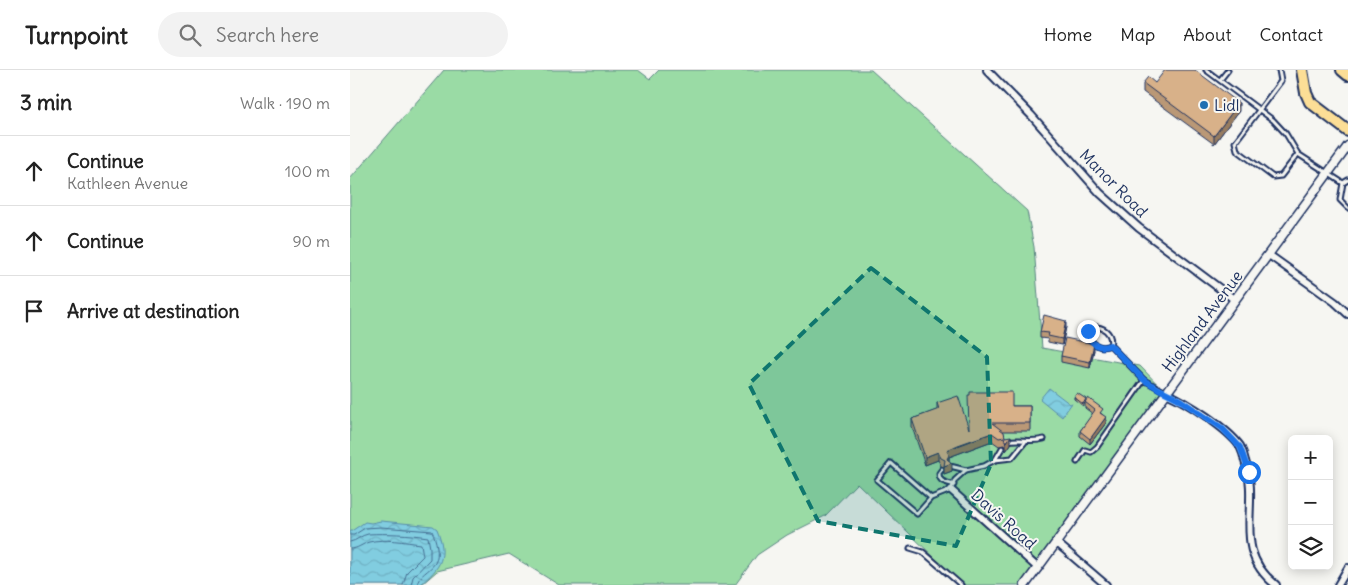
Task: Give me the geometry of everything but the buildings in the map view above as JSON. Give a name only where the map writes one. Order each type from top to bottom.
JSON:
[{"type":"highway","points":[[1302,70],[1306,94],[1310,102],[1348,131]]},
{"type":"highway","points":[[1342,70],[1348,75]]},
{"type":"street","name":"Manor Road","points":[[987,70],[1100,193],[1139,228],[1235,300]]},
{"type":"street","name":"Highland Avenue","points":[[1025,585],[1348,146]]},
{"type":"street","points":[[1269,255],[1335,302],[1348,314]]},
{"type":"street","points":[[1166,392],[1222,428],[1240,447],[1249,472],[1248,540],[1256,564],[1266,577],[1276,585]]},
{"type":"street","name":"Davis Road","points":[[952,487],[1038,568]]},
{"type":"street","points":[[1057,543],[1106,585]]},
{"type":"street","points":[[1338,585],[1348,568]]},
{"type":"lane","points":[[1206,70],[1273,120],[1286,134],[1298,154],[1343,183]]},
{"type":"lane","points":[[1220,80],[1228,70]]},
{"type":"lane","points":[[1279,70],[1281,81],[1235,142],[1236,150],[1277,178],[1281,176],[1298,154]]},
{"type":"lane","points":[[1348,180],[1343,183],[1340,200],[1348,208]]},
{"type":"lane","points":[[1095,327],[1103,328],[1111,338],[1110,345],[1104,347],[1096,345],[1090,339],[1087,332],[1095,327]]},
{"type":"lane","points":[[1110,345],[1144,380],[1166,392]]},
{"type":"lane","points":[[1077,462],[1085,450],[1090,452],[1097,447],[1144,380]]},
{"type":"lane","points":[[1007,442],[1013,440],[1025,442],[1044,439]]},
{"type":"lane","points":[[950,466],[966,470],[984,466],[995,460],[1013,457],[1025,442]]},
{"type":"lane","points":[[995,460],[1002,448]]},
{"type":"lane","points":[[931,498],[892,463],[877,480],[917,514],[931,498],[952,487],[966,470]]},
{"type":"lane","points":[[942,469],[939,474],[940,479],[952,487]]},
{"type":"lane","points":[[910,548],[923,552],[961,585]]},
{"type":"highlighted area","points":[[871,268],[987,357],[991,464],[956,546],[818,521],[749,384]]},
{"type":"green space","points":[[444,70],[638,70],[650,79],[659,70],[871,70],[1027,211],[1034,247],[1042,348],[1140,366],[1166,393],[1025,585],[963,585],[857,483],[825,516],[787,535],[757,555],[735,585],[559,585],[509,554],[437,571],[421,585],[350,585],[350,179]]},
{"type":"water","points":[[1049,388],[1070,404],[1072,403],[1062,417],[1040,399]]},
{"type":"water","points":[[381,521],[433,526],[437,529],[442,547],[440,561],[433,573],[420,585],[350,585],[350,532],[365,522]]},
{"type":"place","name":"Lidl","points":[[1204,105]]},
{"type":"route","points":[[1088,331],[1087,333],[1093,343],[1104,347],[1110,345],[1144,380],[1177,398],[1222,428],[1240,447],[1249,472]]}]
